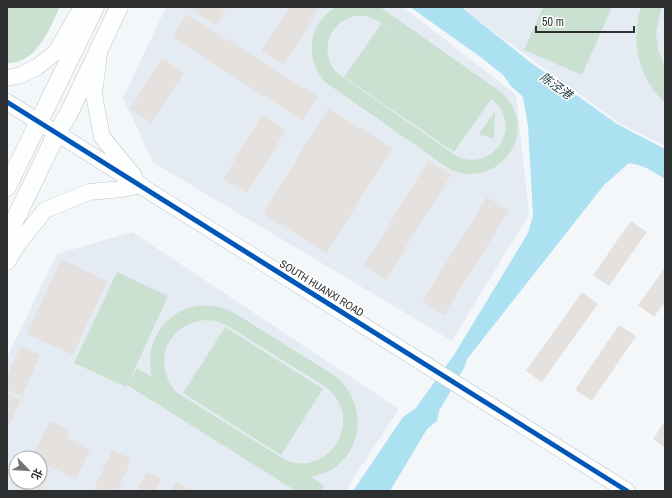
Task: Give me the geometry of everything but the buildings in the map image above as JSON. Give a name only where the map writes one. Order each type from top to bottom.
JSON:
[{"type":"main road","points":[[7,187],[95,7]]},
{"type":"main road","points":[[7,236],[57,134],[69,113],[119,7]]},
{"type":"street","points":[[7,78],[21,75],[37,67],[56,52],[82,7]]},
{"type":"street","points":[[100,47],[94,95],[102,137],[141,185]]},
{"type":"street","name":"SOUTH HUANXI ROAD","points":[[7,102],[627,491]]},
{"type":"street","points":[[7,262],[18,244],[45,210],[89,192],[141,185]]},
{"type":"shaded area","points":[[166,7],[403,7],[516,95],[529,214],[452,341],[153,162],[123,98]]},
{"type":"shaded area","points":[[460,7],[665,7],[665,146],[619,123]]},
{"type":"shaded area","points":[[132,232],[399,409],[345,491],[7,491],[7,357],[57,254]]},
{"type":"green space","points":[[7,7],[60,7],[41,44],[34,52],[17,62],[7,63]]},
{"type":"green space","points":[[336,7],[380,7],[501,92],[513,107],[518,123],[516,138],[510,152],[500,164],[486,171],[469,174],[451,170],[325,82],[318,73],[314,62],[312,42],[315,31],[327,14]],"holes":[[[356,16],[366,16],[376,20],[435,61],[381,24],[344,77],[454,152],[491,99],[501,109],[505,120],[505,132],[501,143],[494,152],[484,158],[472,160],[458,157],[337,73],[331,65],[328,56],[329,38],[339,24],[347,19]]]},
{"type":"green space","points":[[543,7],[612,7],[582,75],[524,50]]},
{"type":"green space","points":[[641,7],[662,7],[656,33],[658,49],[665,67],[665,103],[649,83],[639,59],[636,33]]},
{"type":"green space","points":[[495,111],[494,139],[479,134]]},
{"type":"green space","points":[[117,272],[168,296],[128,384],[137,368],[152,377],[150,359],[154,342],[161,328],[172,317],[186,309],[202,306],[219,307],[236,314],[332,374],[343,383],[351,395],[356,407],[358,421],[357,434],[352,447],[345,458],[331,470],[311,477],[324,486],[322,491],[296,491],[127,385],[126,387],[74,363]],"holes":[[[207,320],[216,321],[228,326],[324,386],[336,398],[342,412],[343,426],[338,440],[330,451],[318,460],[304,463],[287,461],[176,392],[169,380],[165,368],[165,357],[173,336],[182,328],[193,322]]]},
{"type":"green space","points":[[225,327],[323,389],[281,455],[183,393]]},
{"type":"water","name":"陈泾港","points":[[410,7],[461,7],[530,62],[617,124],[665,149],[665,179],[639,165],[629,163],[604,185],[467,359],[464,368],[439,411],[437,421],[427,429],[390,491],[353,491],[403,417],[415,409],[454,355],[528,233],[533,215],[528,126],[523,97],[511,86],[503,75],[482,58]]},
{"type":"cycle path","points":[[7,102],[627,491]]}]
